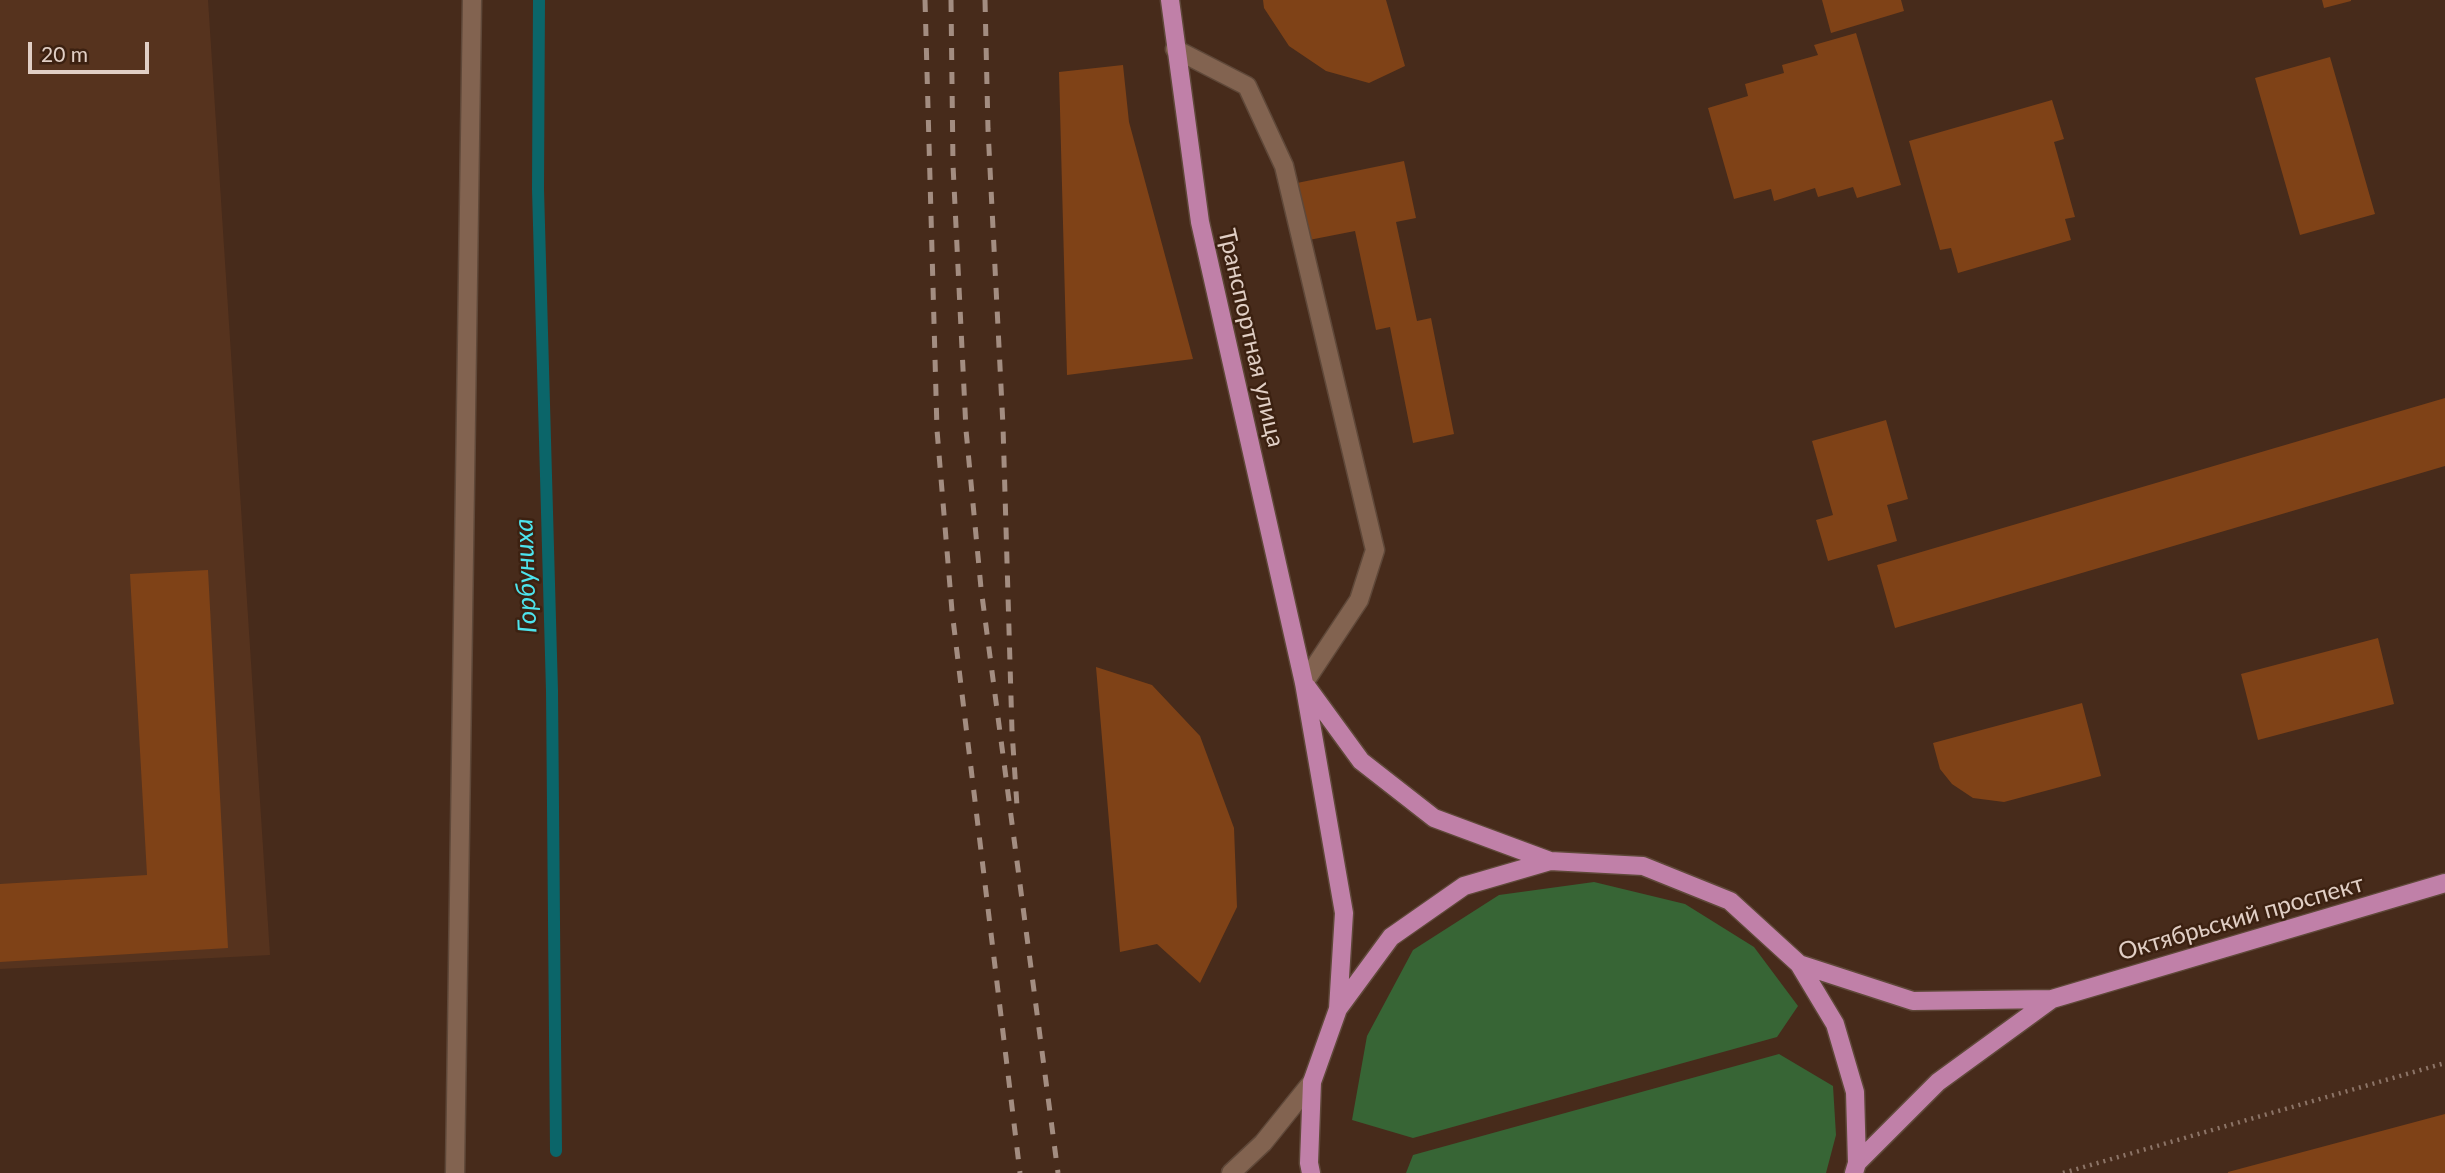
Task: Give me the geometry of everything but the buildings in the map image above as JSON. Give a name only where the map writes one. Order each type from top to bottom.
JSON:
[{"type":"main road","name":"Транспортная улица","points":[[1170,0],[1200,222],[1304,683],[1344,913],[1338,1009]]},
{"type":"main road","name":"Транспортная улица","points":[[1304,683],[1361,761],[1434,818],[1550,861]]},
{"type":"main road","points":[[1311,1173],[1309,1163],[1312,1082],[1338,1009],[1391,937],[1464,886],[1550,861],[1643,866],[1730,901],[1799,964],[1835,1024],[1855,1092],[1855,1168]]},
{"type":"main road","name":"Октябрьский проспект","points":[[1799,964],[1913,1001],[2052,999],[2445,883]]},
{"type":"main road","name":"Октябрьский проспект","points":[[1855,1168],[1938,1082],[2052,999]]},
{"type":"street","points":[[455,1173],[472,0]]},
{"type":"street","points":[[1175,49],[1247,86],[1284,166],[1376,550],[1359,600],[1304,683]]},
{"type":"street","points":[[1231,1173],[1263,1143],[1312,1082]]},
{"type":"path","points":[[2063,1173],[2445,1063]]},
{"type":"shaded area","points":[[0,0],[208,0],[270,955],[0,969]]},
{"type":"green space","points":[[1594,882],[1685,904],[1754,947],[1798,1006],[1777,1037],[1413,1138],[1352,1120],[1367,1036],[1413,950],[1499,895]]},
{"type":"green space","points":[[1779,1054],[1833,1086],[1836,1135],[1826,1173],[1406,1173],[1413,1155]]},
{"type":"waterway","name":"Горбуниха","points":[[539,0],[538,189],[552,691],[556,1151]]},
{"type":"railway","points":[[925,0],[937,430],[952,611],[1020,1173]]},
{"type":"railway","points":[[951,0],[953,165],[966,430],[981,588],[1058,1173]]},
{"type":"railway","points":[[985,0],[988,129],[1003,426],[1012,731],[1017,806]]}]
